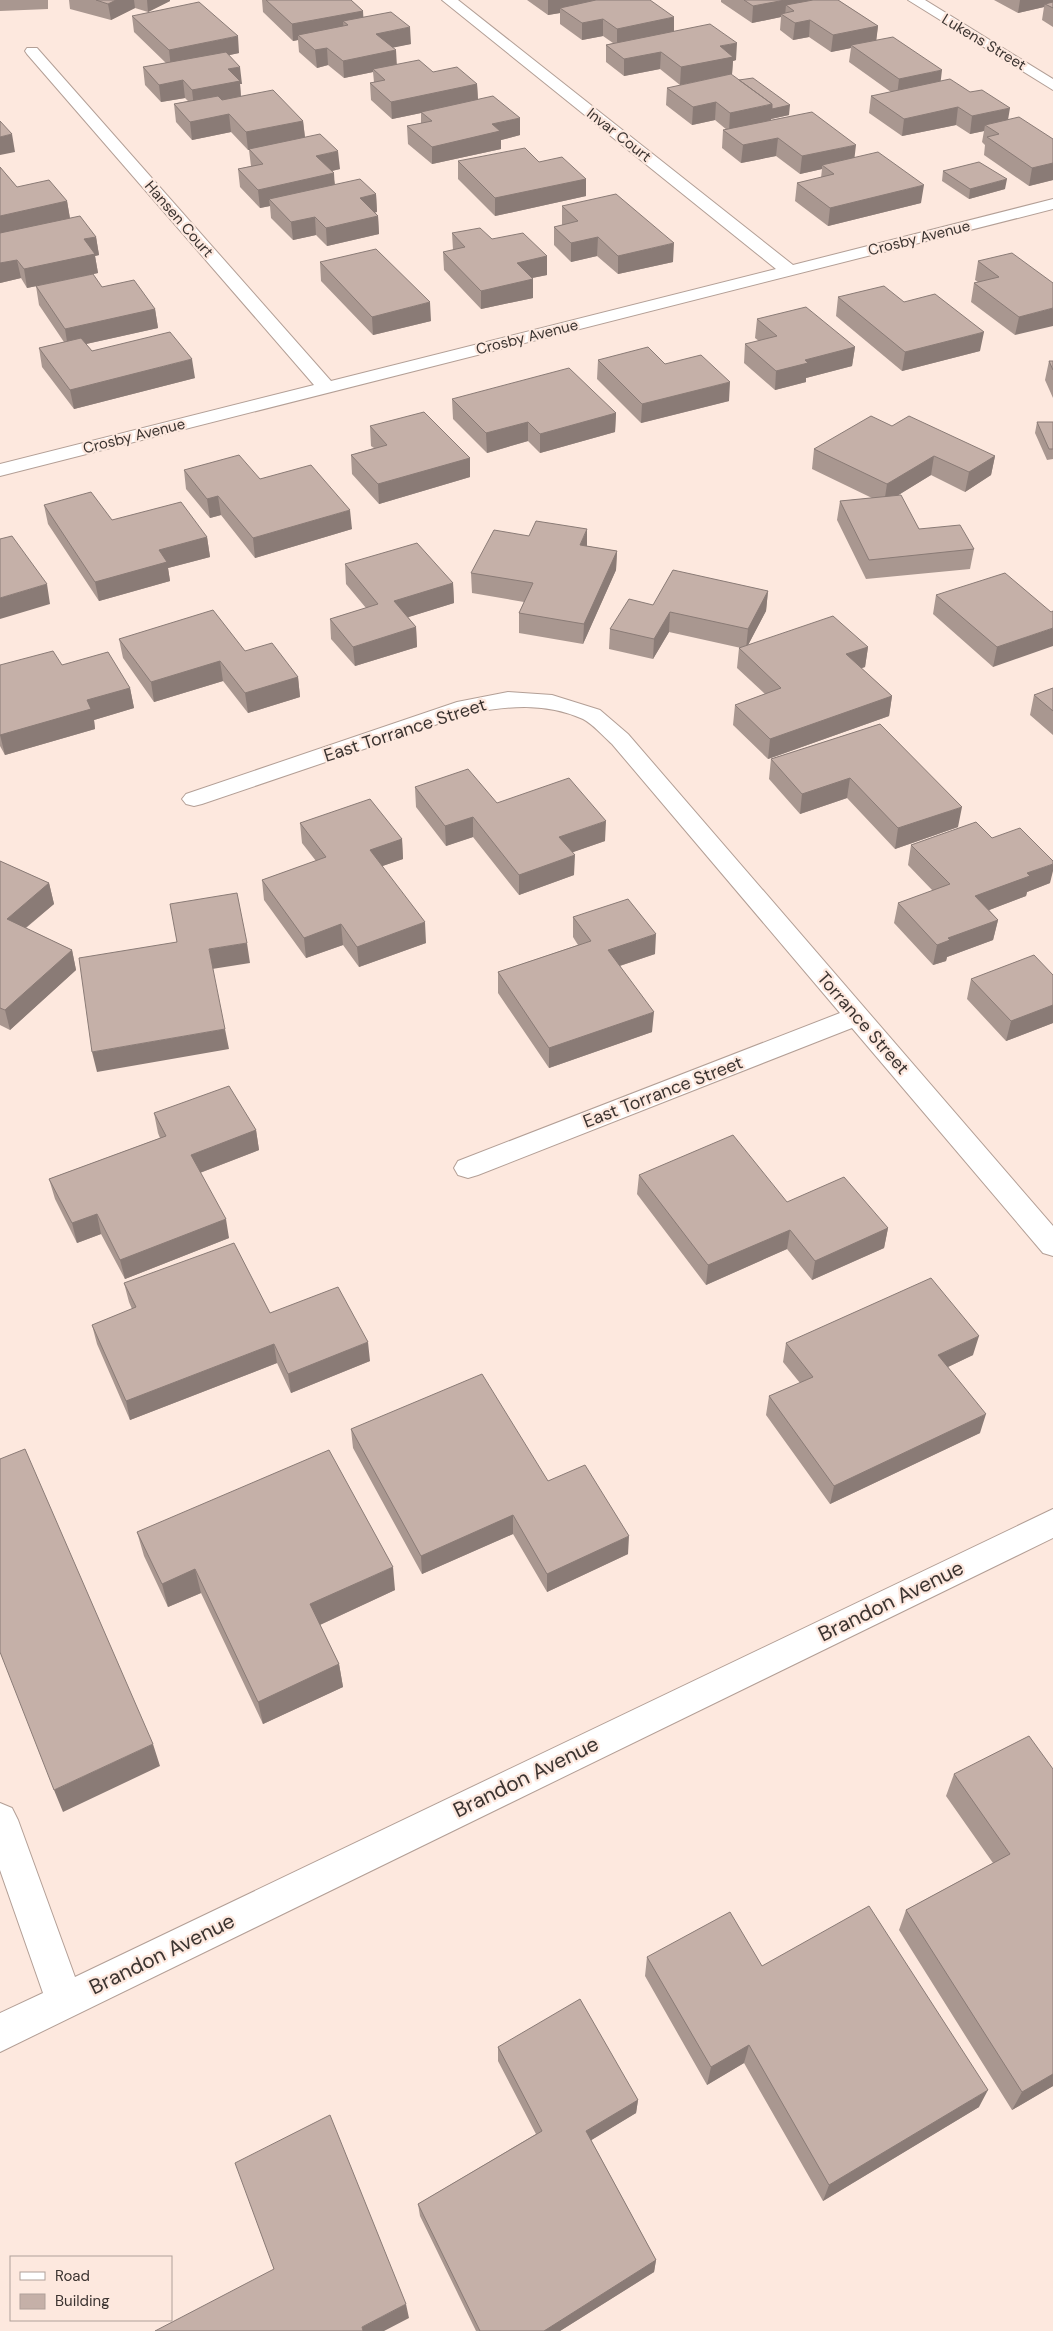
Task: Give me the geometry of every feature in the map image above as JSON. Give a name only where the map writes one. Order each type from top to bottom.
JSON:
[{"type":"street","name":"Invar Court","points":[[449,0],[790,271]]},
{"type":"street","name":"Lukens Street","points":[[915,0],[1053,85]]},
{"type":"street","name":"Hansen Court","points":[[32,51],[327,388]]},
{"type":"street","name":"Crosby Avenue","points":[[0,470],[1053,204]]},
{"type":"street","name":"East Torrance Street","points":[[194,799],[465,708],[508,699],[552,702],[592,715],[620,739],[672,800]]},
{"type":"street","name":"Torrance Street","points":[[672,800],[1053,1245]]},
{"type":"street","name":"East Torrance Street","points":[[468,1168],[857,1016]]},
{"type":"street","name":"Brandon Avenue","points":[[0,2033],[1053,1523]]},
{"type":"street","points":[[0,1820],[65,2000]]},
{"type":"building","points":[[96,0],[116,0],[108,4]]},
{"type":"building","points":[[266,0],[351,0],[363,11],[292,24]]},
{"type":"building","points":[[596,0],[650,0],[674,17],[617,29],[603,19],[582,23],[560,8]]},
{"type":"building","points":[[744,0],[785,0],[753,6]]},
{"type":"building","points":[[813,0],[838,0],[878,26],[833,35],[810,20],[795,23],[781,14],[794,11],[786,5]]},
{"type":"building","points":[[199,2],[238,36],[169,50],[132,16]]},
{"type":"building","points":[[1053,2],[1053,8],[1045,4]]},
{"type":"building","points":[[391,12],[410,27],[376,34],[396,50],[343,61],[327,48],[315,50],[298,35],[348,25],[343,21]]},
{"type":"building","points":[[710,24],[737,43],[720,46],[733,57],[681,67],[661,52],[624,59],[606,45]]},
{"type":"building","points":[[893,37],[942,70],[899,79],[851,45]]},
{"type":"building","points":[[226,52],[240,67],[228,69],[240,81],[192,90],[183,80],[159,85],[143,67]]},
{"type":"building","points":[[419,60],[433,72],[457,67],[477,84],[391,102],[370,83],[385,80],[373,69]]},
{"type":"building","points":[[731,74],[772,104],[730,113],[716,102],[693,107],[667,88]]},
{"type":"building","points":[[753,78],[790,105],[772,109],[772,104],[739,80]]},
{"type":"building","points":[[950,79],[970,92],[982,90],[1010,108],[972,116],[958,107],[904,119],[871,96]]},
{"type":"building","points":[[273,90],[303,121],[246,132],[229,114],[190,122],[174,104],[218,96],[222,100]]},
{"type":"building","points":[[493,96],[520,118],[492,124],[500,131],[432,147],[407,126],[432,121],[421,112]]},
{"type":"building","points":[[812,112],[856,145],[802,156],[778,138],[743,145],[723,130]]},
{"type":"building","points":[[1019,117],[1053,139],[1053,163],[1032,168],[987,137],[999,134],[985,125]]},
{"type":"building","points":[[0,121],[12,134],[0,137]]},
{"type":"building","points":[[320,134],[338,151],[316,156],[334,173],[258,190],[238,169],[263,164],[249,149]]},
{"type":"building","points":[[525,148],[539,162],[562,157],[586,179],[495,198],[458,161]]},
{"type":"building","points":[[878,152],[924,185],[830,208],[797,183],[834,174],[822,165]]},
{"type":"building","points":[[979,162],[1007,179],[970,189],[943,171]]},
{"type":"building","points":[[0,167],[17,187],[49,180],[67,201],[0,216]]},
{"type":"building","points":[[360,179],[376,194],[360,198],[378,216],[326,228],[315,217],[291,222],[269,199]]},
{"type":"building","points":[[616,194],[674,243],[618,256],[598,237],[571,243],[554,227],[578,221],[562,206]]},
{"type":"building","points":[[80,216],[96,237],[84,239],[95,254],[24,269],[17,260],[0,263],[0,233]]},
{"type":"building","points":[[480,228],[492,239],[523,233],[547,256],[517,263],[533,279],[481,291],[443,252],[465,247],[452,233]]},
{"type":"building","points":[[376,249],[430,302],[372,317],[320,262]]},
{"type":"building","points":[[1012,253],[1053,283],[1053,308],[1019,317],[974,283],[999,277],[978,261]]},
{"type":"building","points":[[93,274],[102,287],[134,280],[155,309],[65,329],[36,286]]},
{"type":"building","points":[[884,286],[904,302],[935,294],[984,332],[905,352],[838,297]]},
{"type":"building","points":[[806,307],[855,347],[805,360],[808,363],[776,371],[745,344],[777,336],[757,319]]},
{"type":"building","points":[[170,332],[192,359],[70,390],[39,348],[81,338],[92,351]]},
{"type":"building","points":[[648,347],[665,364],[701,355],[730,382],[642,404],[598,360]]},
{"type":"building","points":[[1049,361],[1053,361],[1053,370]]},
{"type":"building","points":[[569,368],[616,413],[540,434],[528,422],[486,433],[452,399]]},
{"type":"building","points":[[424,412],[470,458],[378,484],[351,455],[387,445],[370,426]]},
{"type":"building","points":[[871,416],[892,426],[909,416],[995,456],[969,472],[934,456],[887,484],[814,449]]},
{"type":"building","points":[[1037,422],[1053,422],[1053,449],[1049,449]]},
{"type":"building","points":[[239,455],[260,479],[311,465],[350,510],[253,538],[218,496],[207,499],[184,470]]},
{"type":"building","points":[[91,492],[112,520],[181,502],[207,537],[159,550],[167,562],[95,582],[44,505]]},
{"type":"building","points":[[901,495],[919,529],[960,525],[974,549],[869,560],[840,501]]},
{"type":"building","points":[[536,521],[587,529],[580,545],[617,551],[584,624],[519,613],[533,583],[471,573],[494,530],[529,536]]},
{"type":"building","points":[[12,536],[47,584],[0,598],[0,539]]},
{"type":"building","points":[[417,543],[453,583],[394,601],[416,627],[353,647],[330,619],[378,604],[345,564]]},
{"type":"building","points":[[673,570],[768,591],[748,629],[670,612],[654,639],[610,629],[629,599],[653,605]]},
{"type":"building","points":[[1005,573],[1051,612],[1053,611],[1053,628],[997,647],[936,595]]},
{"type":"building","points":[[213,610],[245,651],[272,643],[298,677],[245,693],[220,661],[151,682],[119,639]]},
{"type":"building","points":[[833,616],[868,647],[846,654],[892,696],[770,739],[735,705],[781,688],[739,648]]},
{"type":"building","points":[[53,651],[62,665],[108,652],[130,688],[87,700],[91,709],[0,735],[0,665]]},
{"type":"building","points":[[1053,688],[1053,711],[1034,695]]},
{"type":"building","points":[[880,724],[962,807],[898,828],[850,778],[802,794],[771,759]]},
{"type":"building","points":[[468,769],[497,803],[569,778],[606,821],[559,837],[575,855],[519,875],[473,817],[445,826],[415,787]]},
{"type":"building","points":[[370,799],[402,839],[370,850],[425,922],[357,947],[341,924],[304,938],[262,880],[326,857],[300,823]]},
{"type":"building","points":[[976,822],[992,838],[1020,828],[1053,861],[1053,864],[1027,873],[1030,876],[975,896],[998,920],[948,938],[950,940],[937,945],[898,903],[950,884],[911,845]]},
{"type":"building","points":[[0,861],[49,883],[7,919],[72,950],[5,1010],[0,1008]]},
{"type":"building","points":[[237,893],[247,943],[209,949],[225,1029],[92,1052],[79,958],[177,942],[170,904]]},
{"type":"building","points":[[628,899],[656,934],[608,950],[654,1012],[549,1048],[498,972],[591,941],[573,917]]},
{"type":"building","points":[[1034,955],[1053,975],[1053,1005],[1011,1021],[971,979]]},
{"type":"building","points":[[229,1086],[256,1130],[191,1155],[226,1219],[120,1260],[97,1214],[72,1223],[49,1179],[166,1136],[154,1113]]},
{"type":"building","points":[[733,1135],[787,1202],[844,1177],[888,1228],[815,1261],[790,1230],[708,1265],[639,1175]]},
{"type":"building","points":[[234,1243],[270,1313],[338,1287],[368,1342],[288,1374],[274,1344],[126,1401],[92,1325],[136,1307],[124,1283]]},
{"type":"building","points":[[931,1278],[979,1336],[938,1355],[986,1414],[834,1486],[769,1396],[813,1377],[786,1343]]},
{"type":"building","points":[[482,1374],[548,1481],[585,1465],[629,1536],[547,1574],[513,1515],[421,1556],[351,1429]]},
{"type":"building","points":[[25,1449],[153,1744],[54,1790],[0,1652],[0,1459]]},
{"type":"building","points":[[329,1450],[393,1567],[310,1604],[339,1664],[258,1702],[195,1569],[162,1584],[137,1532]]},
{"type":"building","points":[[1029,1736],[1053,1769],[1053,2074],[1022,2092],[906,1910],[1010,1854],[954,1774]]},
{"type":"building","points":[[869,1906],[988,2090],[829,2185],[749,2045],[711,2067],[647,1957],[730,1912],[762,1966]]},
{"type":"building","points":[[580,1999],[638,2100],[586,2131],[656,2260],[544,2331],[480,2331],[418,2204],[542,2131],[498,2047]]},
{"type":"building","points":[[330,2115],[406,2304],[362,2327],[363,2331],[155,2331],[274,2269],[235,2163]]}]
